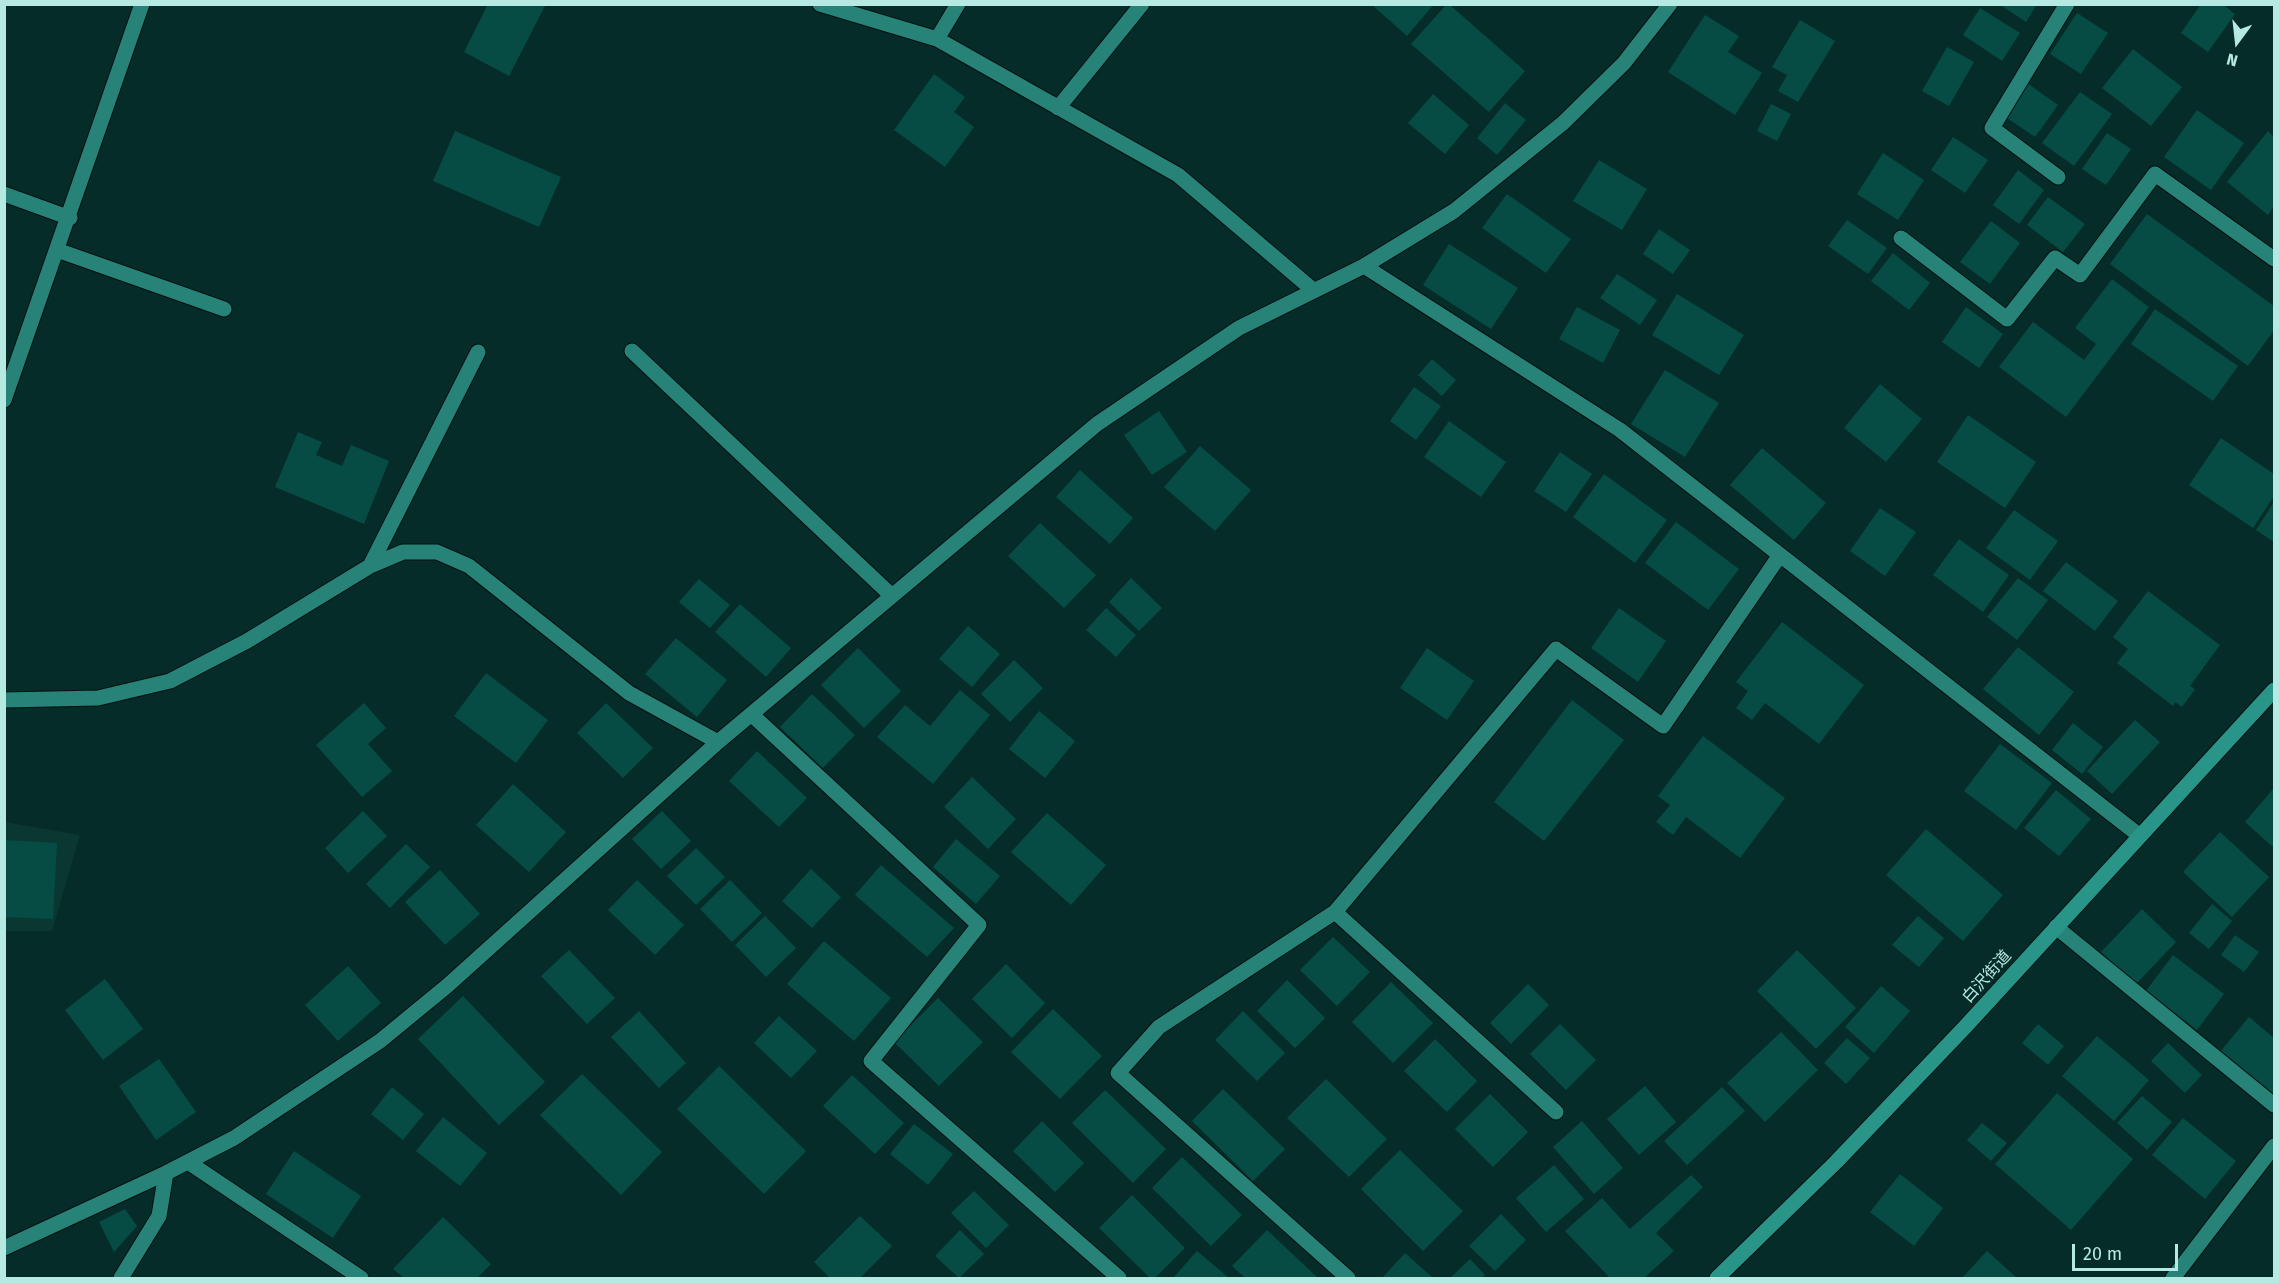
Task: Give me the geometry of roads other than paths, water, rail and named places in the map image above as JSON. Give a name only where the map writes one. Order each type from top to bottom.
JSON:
[{"type":"main road","name":"白沢街道","points":[[1717,1278],[1836,1162],[1965,1028],[2274,690]]},
{"type":"street","points":[[820,4],[937,39],[1178,175],[1313,290]]},
{"type":"street","points":[[937,39],[958,4]]},
{"type":"street","points":[[1058,108],[1142,4]]},
{"type":"street","points":[[4,1248],[166,1173],[234,1138],[380,1041],[447,986],[718,742],[1097,424],[1239,328],[1364,266],[1454,211],[1563,123],[1623,63],[1670,4]]},
{"type":"street","points":[[2058,177],[1992,128],[2067,4]]},
{"type":"street","points":[[5,397],[70,218],[139,5]]},
{"type":"street","points":[[1901,238],[2007,319],[2055,258],[2080,275],[2155,174],[2274,259]]},
{"type":"street","points":[[4,194],[70,218]]},
{"type":"street","points":[[57,250],[224,309]]},
{"type":"street","points":[[1364,266],[1620,430],[2140,836]]},
{"type":"street","points":[[632,351],[891,596]]},
{"type":"street","points":[[370,566],[478,352]]},
{"type":"street","points":[[4,700],[98,698],[170,681],[247,641],[370,566],[403,552],[437,552],[469,566],[629,693],[718,742]]},
{"type":"street","points":[[1348,1278],[1118,1073],[1159,1027],[1335,912],[1556,649],[1663,726],[1780,555]]},
{"type":"street","points":[[751,714],[980,925],[871,1061],[1119,1278]]},
{"type":"street","points":[[1335,912],[1556,1112]]},
{"type":"street","points":[[2056,927],[2274,1105]]},
{"type":"street","points":[[2173,1278],[2274,1146]]},
{"type":"street","points":[[188,1162],[361,1278]]},
{"type":"street","points":[[121,1278],[159,1216],[166,1173]]}]
